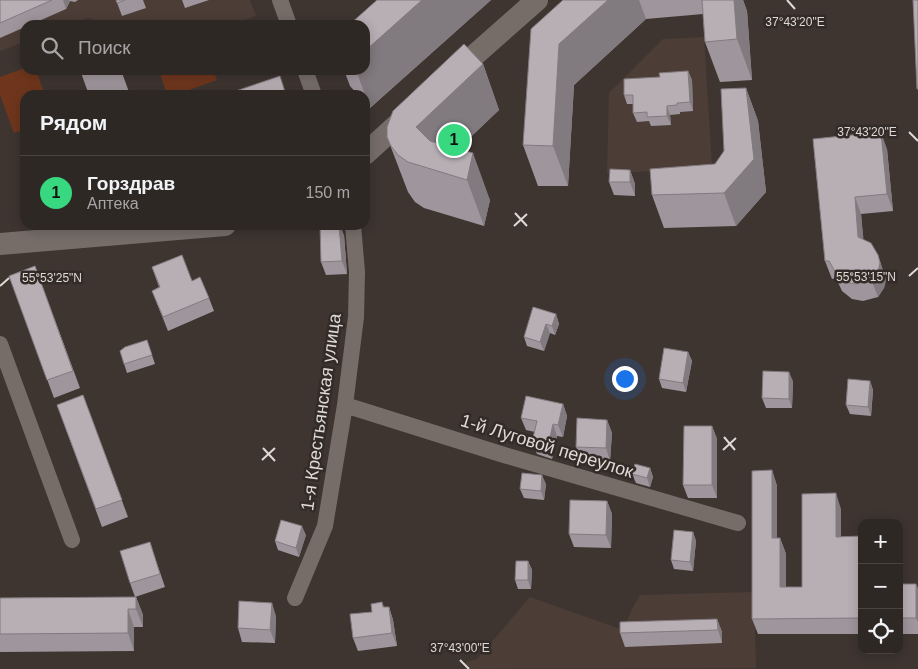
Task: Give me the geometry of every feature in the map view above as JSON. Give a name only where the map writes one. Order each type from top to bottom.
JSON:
[{"type":"main road","points":[[370,150],[537,0]]},
{"type":"main road","points":[[0,244],[166,230]]},
{"type":"street","points":[[280,0],[287,20]]},
{"type":"street","points":[[307,75],[312,90]]},
{"type":"street","name":"1-я Крестьянская улица","points":[[295,598],[325,526],[345,405],[356,316],[357,272],[353,230]]},
{"type":"street","points":[[0,344],[72,540]]},
{"type":"street","name":"1-й Луговой переулок","points":[[345,405],[504,455],[738,523]]},
{"type":"shaded area","points":[[0,0],[250,0],[256,16],[244,20],[95,20],[88,18],[83,20],[20,20],[20,44],[0,51]]},
{"type":"shaded area","points":[[704,37],[712,167],[607,174],[609,93],[663,39]]},
{"type":"shaded area","points":[[20,70],[20,75],[38,75],[43,90],[20,90],[20,131],[14,133],[0,95],[0,77]]},
{"type":"shaded area","points":[[161,75],[215,75],[217,80],[189,90],[165,90]]},
{"type":"shaded area","points":[[754,592],[756,668],[465,669],[466,662],[477,659],[530,597],[623,630],[640,595]]},
{"type":"building","points":[[0,0],[52,0],[0,23]]},
{"type":"building","points":[[377,0],[422,0],[370,47],[370,20],[355,20]]},
{"type":"building","points":[[563,0],[608,0],[559,44],[553,146],[523,145],[531,29]]},
{"type":"building","points":[[702,0],[734,0],[737,39],[705,42]]},
{"type":"building","points":[[913,0],[918,0],[918,89],[917,89]]},
{"type":"building","points":[[464,44],[483,64],[416,127],[430,141],[473,153],[467,180],[408,162],[398,155],[387,137],[387,127],[393,111]]},
{"type":"building","points":[[688,71],[690,102],[667,106],[667,116],[647,117],[647,112],[633,113],[633,95],[624,95],[624,79],[660,77],[659,73]]},
{"type":"building","points":[[280,76],[284,90],[239,90]]},
{"type":"building","points":[[746,88],[754,159],[724,193],[652,195],[650,169],[715,164],[724,151],[721,89]]},
{"type":"building","points":[[881,132],[887,194],[855,197],[858,237],[871,243],[880,263],[878,271],[871,279],[856,284],[845,282],[836,273],[829,261],[825,261],[813,139]]},
{"type":"building","points":[[610,169],[630,170],[630,182],[609,182]]},
{"type":"building","points":[[320,230],[339,230],[342,261],[321,262]]},
{"type":"building","points":[[182,255],[192,281],[200,277],[209,298],[163,317],[152,291],[160,287],[152,267]]},
{"type":"building","points":[[35,266],[73,371],[47,380],[9,276]]},
{"type":"building","points":[[533,307],[556,314],[552,326],[546,324],[540,342],[524,337]]},
{"type":"building","points":[[147,340],[152,355],[124,364],[120,351],[125,347]]},
{"type":"building","points":[[664,348],[688,352],[683,383],[659,379]]},
{"type":"building","points":[[763,371],[789,372],[789,399],[762,398]]},
{"type":"building","points":[[848,379],[870,381],[868,407],[846,405]]},
{"type":"building","points":[[83,395],[122,500],[96,509],[57,405]]},
{"type":"building","points":[[526,396],[563,404],[558,425],[553,424],[548,446],[532,442],[537,421],[521,418]]},
{"type":"building","points":[[577,418],[607,420],[606,448],[576,447]]},
{"type":"building","points":[[684,426],[712,426],[712,485],[683,485]]},
{"type":"building","points":[[635,464],[650,468],[647,478],[632,474]]},
{"type":"building","points":[[772,470],[772,538],[780,538],[780,587],[802,587],[802,494],[836,493],[836,537],[858,536],[858,618],[752,619],[752,471]]},
{"type":"building","points":[[522,473],[542,475],[541,491],[520,489]]},
{"type":"building","points":[[570,500],[607,501],[606,535],[569,534]]},
{"type":"building","points":[[281,520],[302,526],[296,548],[275,541]]},
{"type":"building","points":[[674,530],[693,532],[690,562],[671,560]]},
{"type":"building","points":[[150,542],[160,574],[130,583],[120,551]]},
{"type":"building","points":[[516,561],[528,561],[528,580],[515,580]]},
{"type":"building","points":[[903,584],[916,584],[916,618],[903,618]]},
{"type":"building","points":[[136,597],[136,609],[128,609],[128,633],[0,634],[0,598]]},
{"type":"building","points":[[239,601],[272,603],[270,630],[238,628]]},
{"type":"building","points":[[382,602],[383,607],[389,607],[392,633],[353,638],[350,614],[372,612],[371,604]]},
{"type":"building","points":[[717,619],[718,630],[620,633],[620,622]]},
{"type":"place","name":"Горздрав","points":[[454,140]]}]
